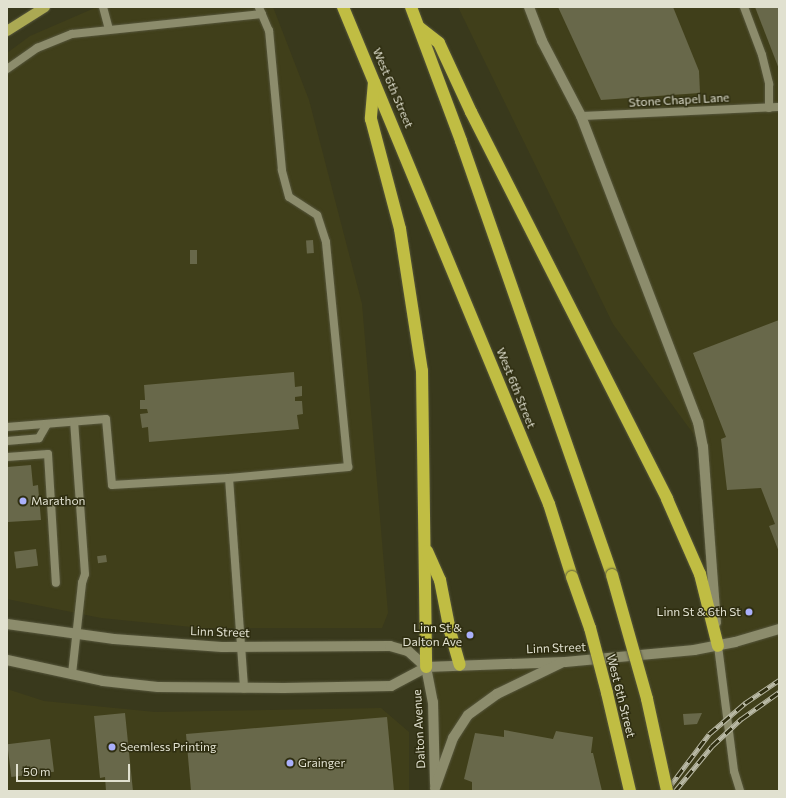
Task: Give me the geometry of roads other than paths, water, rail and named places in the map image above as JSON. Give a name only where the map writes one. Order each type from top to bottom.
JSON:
[{"type":"highway","name":"West 6th Street","points":[[343,7],[549,504],[590,628],[630,791]]},
{"type":"highway","name":"West 6th Street","points":[[411,7],[420,28],[612,575],[647,699],[667,791]]},
{"type":"highway","points":[[420,28],[439,43],[471,112],[667,499],[700,574],[718,646]]},
{"type":"highway","points":[[374,79],[371,119],[400,229],[422,371],[426,666]]},
{"type":"highway","points":[[425,547],[440,580],[450,631],[460,665]]},
{"type":"main road","points":[[7,31],[44,7]]},
{"type":"main road","points":[[529,7],[542,41],[581,116],[698,422],[703,447],[718,646]]},
{"type":"main road","name":"Linn Street","points":[[7,624],[143,642],[242,647],[390,646],[408,651],[426,666]]},
{"type":"main road","name":"Linn Street","points":[[7,660],[72,674],[158,687],[244,688],[391,686],[426,666],[565,662],[718,646],[779,629]]},
{"type":"main road","points":[[435,790],[454,738],[468,715],[497,694],[565,662]]},
{"type":"main road","name":"Dalton Avenue","points":[[426,666],[433,702],[435,790]]},
{"type":"lane","points":[[104,7],[109,29]]},
{"type":"lane","points":[[744,7],[762,56],[769,84],[768,108]]},
{"type":"lane","points":[[7,69],[37,48],[72,34],[260,11],[269,31],[282,170],[289,197],[317,215],[326,242],[348,467],[229,478],[112,485],[106,420],[7,426]]},
{"type":"lane","name":"Stone Chapel Lane","points":[[581,116],[779,107]]},
{"type":"lane","points":[[72,674],[82,584],[86,574],[74,422]]},
{"type":"lane","points":[[7,441],[39,438],[46,424]]},
{"type":"lane","points":[[7,457],[48,454],[56,583]]},
{"type":"lane","points":[[229,478],[244,688]]},
{"type":"lane","points":[[718,646],[734,771],[740,791]]},
{"type":"railway","points":[[666,791],[709,734],[745,703],[779,680]]},
{"type":"railway","points":[[675,791],[712,746],[741,719],[779,692]]},
{"type":"place","name":"Marathon","points":[[23,501]]},
{"type":"place","name":"Linn St & 6th St","points":[[749,612]]},
{"type":"place","name":"Linn St & Dalton Ave","points":[[470,635]]},
{"type":"place","name":"Seemless Printing","points":[[112,747]]},
{"type":"place","name":"Grainger","points":[[290,763]]}]
